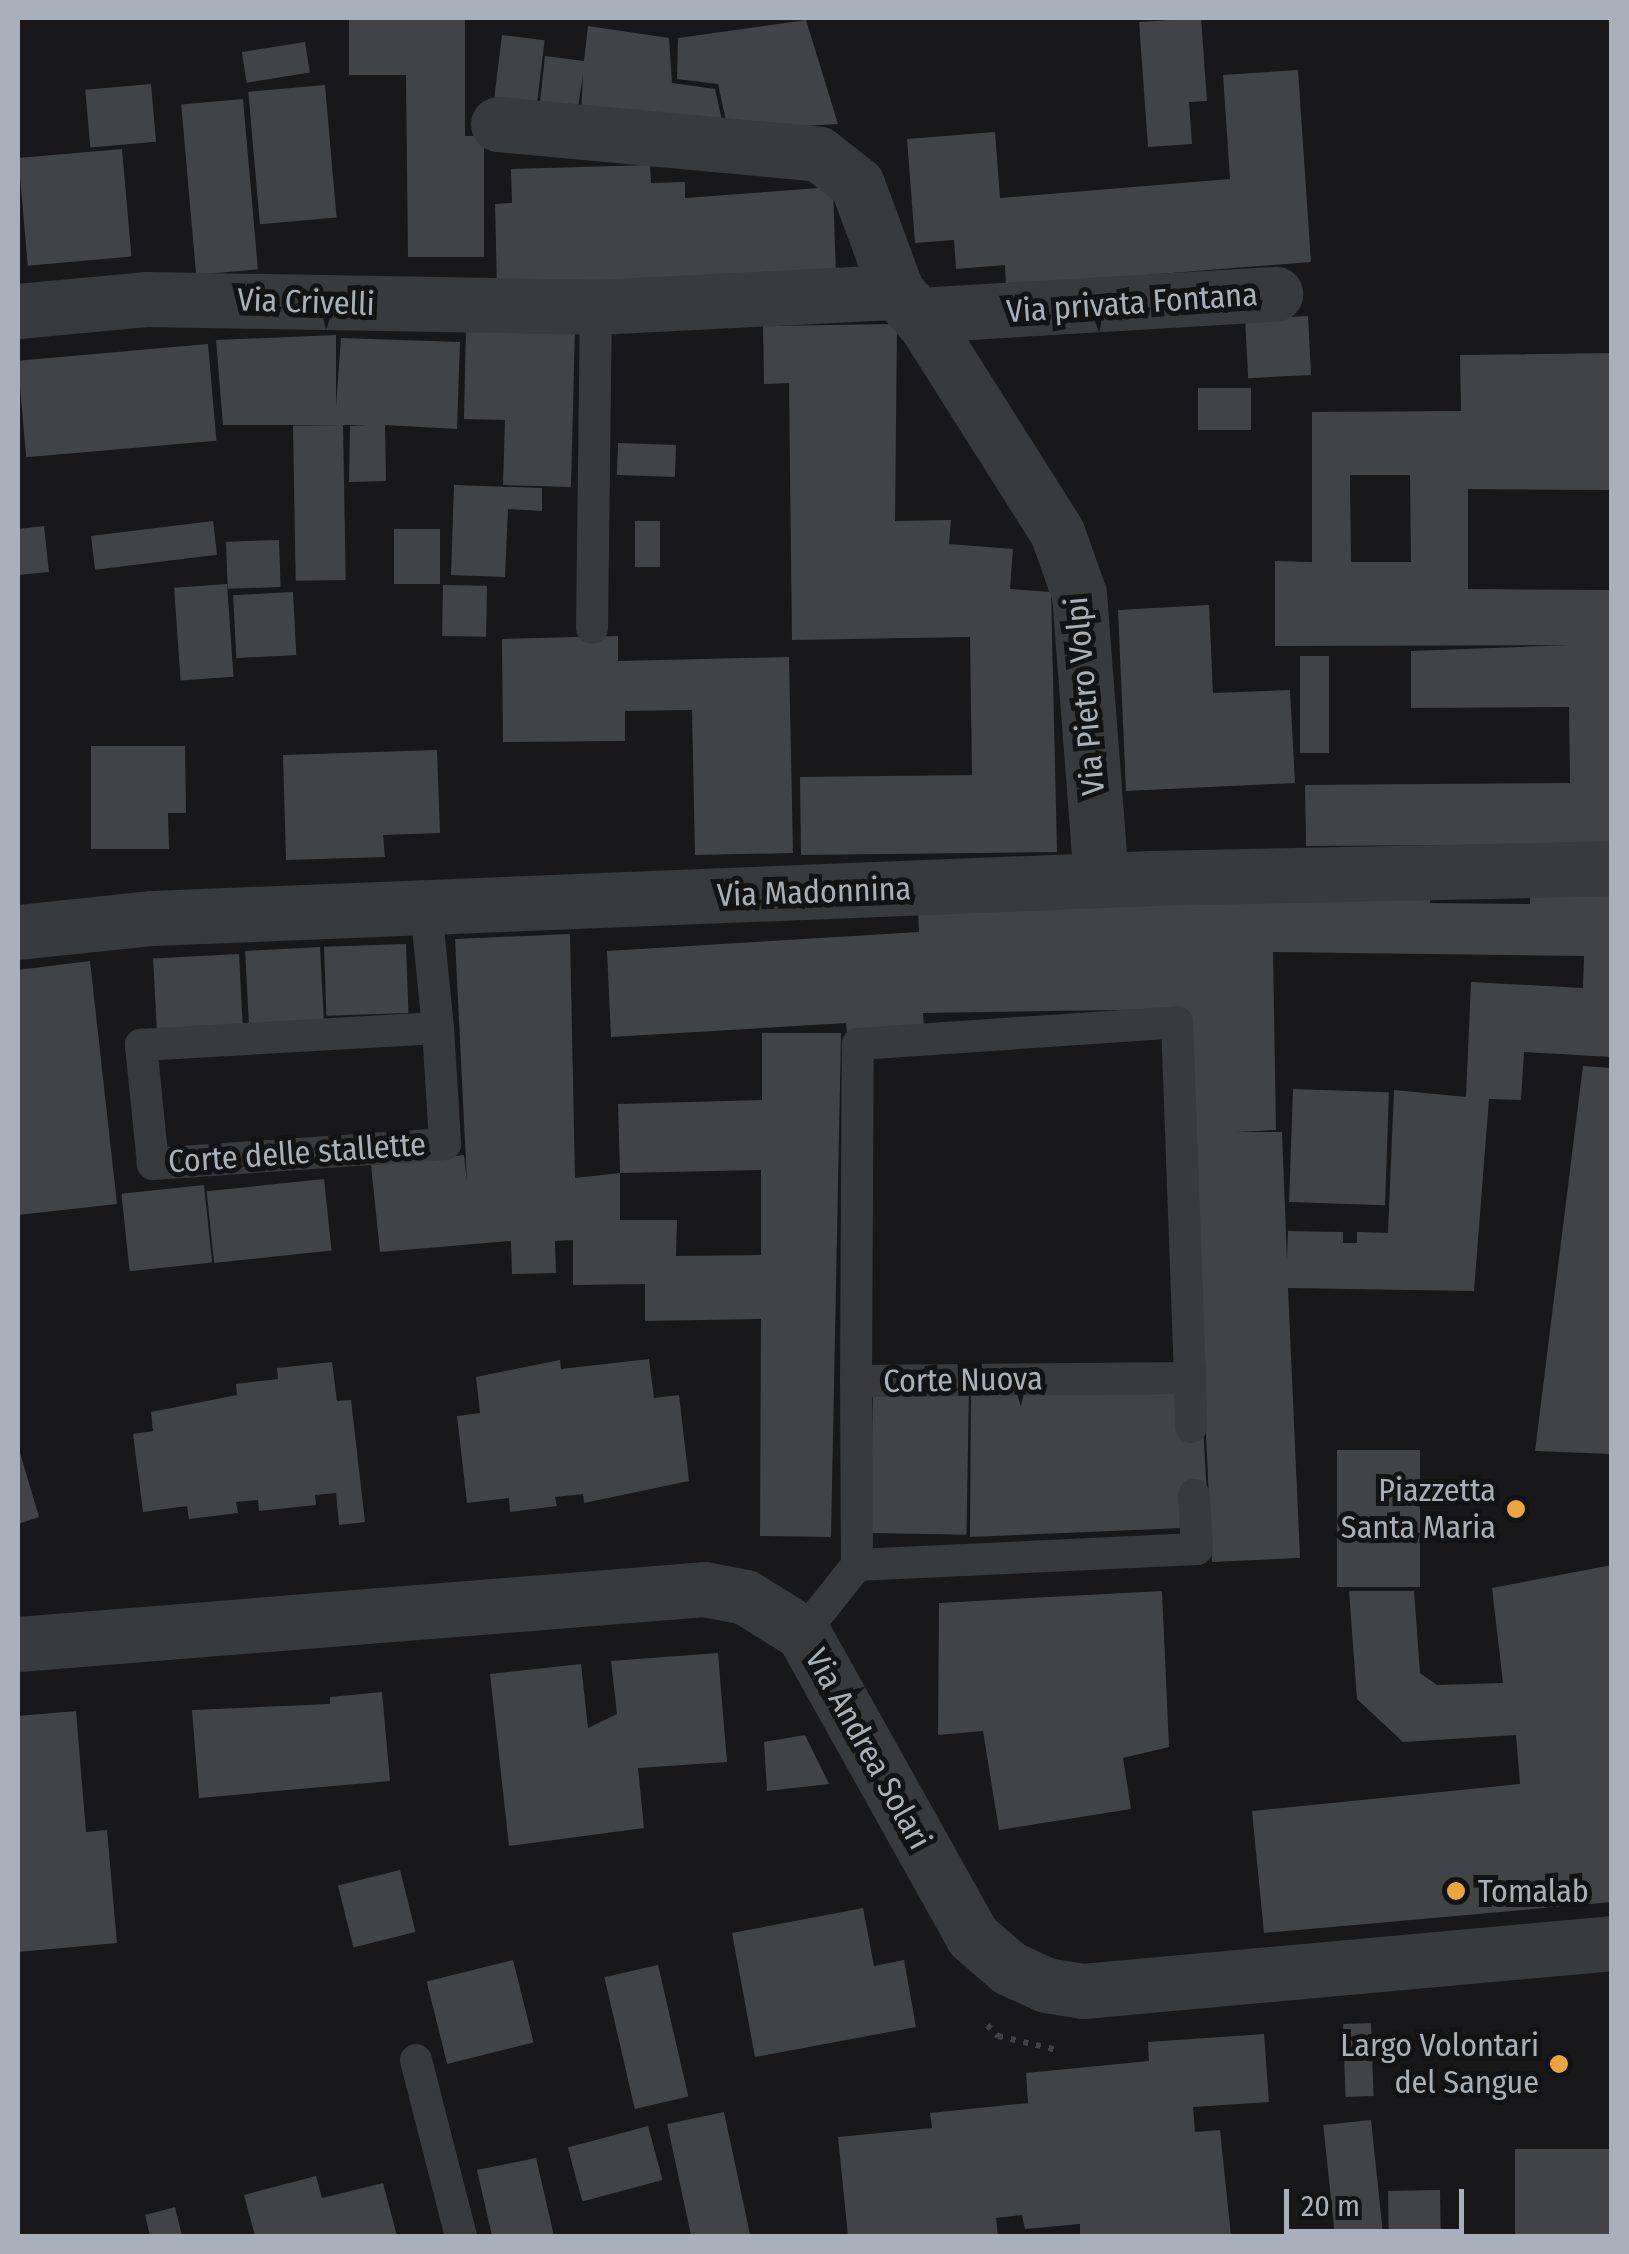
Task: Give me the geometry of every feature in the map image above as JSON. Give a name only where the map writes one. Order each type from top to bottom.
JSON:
[{"type":"street","name":"Via Pietro Volpi","points":[[498,124],[820,154],[857,184],[908,303],[1057,532],[1079,594],[1134,886]]},
{"type":"street","name":"Via privata Fontana","points":[[908,303],[988,312],[1275,294]]},
{"type":"street","name":"Via Crivelli","points":[[18,311],[147,299],[596,306],[908,303]]},
{"type":"street","name":"Via Madonnina","points":[[18,932],[426,908],[1612,868]]},
{"type":"street","name":"Via Andrea Solari","points":[[18,1644],[704,1589],[745,1597],[802,1634],[972,1936],[1008,1968],[1083,1991],[1612,1944]]},
{"type":"lane","points":[[592,628],[596,306]]},
{"type":"lane","points":[[426,908],[438,1028]]},
{"type":"lane","name":"Corte Nuova","points":[[1152,1017],[1177,1022],[1190,1378],[856,1381],[858,1044],[1152,1017]]},
{"type":"lane","name":"Corte delle stallette","points":[[438,1028],[445,1144],[153,1164],[140,1045],[438,1028]]},
{"type":"lane","points":[[1190,1378],[1192,1427]]},
{"type":"lane","points":[[802,1634],[857,1565],[856,1381]]},
{"type":"lane","points":[[857,1565],[1196,1548],[1194,1496]]},
{"type":"lane","points":[[416,2060],[461,2236]]},
{"type":"path","points":[[973,2011],[998,2036],[1042,2051],[1087,2046],[1083,1991]]},
{"type":"building","points":[[349,18],[465,18],[465,136],[484,136],[484,257],[408,257],[406,75],[349,75]]},
{"type":"building","points":[[1201,18],[1207,101],[1189,102],[1192,144],[1148,147],[1139,22]]},
{"type":"building","points":[[806,20],[838,124],[728,130],[718,84],[677,79],[678,38]]},
{"type":"building","points":[[588,26],[669,38],[672,83],[715,89],[724,129],[581,111],[583,75],[578,107],[540,102],[545,56],[584,61]]},
{"type":"building","points":[[502,35],[545,40],[537,103],[494,98]]},
{"type":"building","points":[[305,42],[310,73],[247,83],[242,52]]},
{"type":"building","points":[[1298,70],[1311,262],[1006,286],[1005,265],[956,269],[954,240],[915,243],[907,139],[995,132],[1000,198],[1230,179],[1223,75]]},
{"type":"building","points":[[151,84],[156,142],[90,148],[85,90]]},
{"type":"building","points":[[325,85],[337,217],[260,224],[248,92]]},
{"type":"building","points":[[243,99],[258,269],[196,275],[181,104]]},
{"type":"building","points":[[122,149],[131,257],[28,266],[18,158]]},
{"type":"building","points":[[650,165],[651,183],[685,182],[685,198],[833,187],[836,275],[497,286],[495,204],[512,203],[511,169]]},
{"type":"building","points":[[1308,316],[1311,375],[1248,378],[1245,319]]},
{"type":"building","points":[[897,324],[895,521],[951,520],[949,544],[1013,549],[1010,589],[1051,592],[1057,852],[801,855],[800,777],[972,775],[970,637],[792,640],[789,383],[764,384],[763,326]]},
{"type":"building","points":[[466,325],[575,328],[571,487],[503,485],[505,420],[464,419]]},
{"type":"building","points":[[336,335],[336,407],[341,338],[460,342],[457,429],[385,425],[386,481],[349,482],[350,426],[369,425],[223,425],[216,340]]},
{"type":"building","points":[[208,344],[216,441],[26,457],[18,361]]},
{"type":"building","points":[[1612,353],[1612,490],[1468,489],[1468,589],[1612,590],[1612,844],[1306,846],[1305,785],[1570,783],[1569,707],[1411,708],[1411,651],[1569,645],[1275,646],[1275,561],[1312,562],[1312,412],[1461,411],[1460,355]],"holes":[[[1350,475],[1410,475],[1411,562],[1351,562]]]},
{"type":"building","points":[[1198,388],[1251,388],[1251,430],[1198,430]]},
{"type":"building","points":[[343,425],[346,580],[296,581],[293,426]]},
{"type":"building","points":[[618,443],[676,445],[675,477],[617,475]]},
{"type":"building","points":[[454,485],[542,488],[542,511],[508,509],[505,577],[451,575]]},
{"type":"building","points":[[213,521],[217,555],[95,570],[91,536]]},
{"type":"building","points":[[635,521],[660,521],[660,567],[635,567]]},
{"type":"building","points":[[44,526],[49,572],[18,575],[18,529]]},
{"type":"building","points":[[394,529],[440,529],[440,584],[394,584]]},
{"type":"building","points":[[279,540],[281,587],[228,589],[226,542]]},
{"type":"building","points":[[227,584],[233,677],[181,680],[174,588]]},
{"type":"building","points":[[443,585],[487,586],[486,637],[442,636]]},
{"type":"building","points":[[293,592],[296,655],[236,658],[233,595]]},
{"type":"building","points":[[1209,605],[1213,693],[1290,690],[1295,783],[1126,791],[1118,610]]},
{"type":"building","points":[[618,636],[618,661],[789,657],[793,853],[695,855],[692,710],[625,711],[625,741],[503,742],[502,639]]},
{"type":"building","points":[[1300,656],[1329,656],[1329,753],[1300,753]]},
{"type":"building","points":[[91,746],[185,746],[186,813],[168,813],[169,849],[91,849]]},
{"type":"building","points":[[437,750],[440,833],[383,835],[385,857],[286,860],[283,755]]},
{"type":"building","points":[[1431,889],[1430,903],[1530,904],[1530,891],[1612,892],[1612,1057],[1524,1052],[1521,1100],[1489,1099],[1474,1291],[1288,1288],[1300,1558],[1212,1562],[1186,1009],[923,1013],[924,1029],[847,1034],[846,1023],[611,1037],[607,951],[919,932],[918,908]],"holes":[[[1273,952],[1584,956],[1583,988],[1471,982],[1466,1097],[1394,1090],[1388,1233],[1357,1232],[1357,1243],[1343,1243],[1343,1232],[1288,1231],[1287,1260],[1282,1132],[1236,1132],[1276,1130]]]},
{"type":"building","points":[[570,934],[575,1178],[620,1173],[618,1104],[762,1100],[762,1033],[841,1033],[831,1537],[760,1536],[761,1319],[645,1321],[645,1284],[573,1285],[573,1240],[555,1241],[556,1273],[512,1274],[511,1241],[380,1252],[371,1165],[464,1155],[467,1182],[455,939]],"holes":[[[761,1170],[761,1255],[676,1256],[677,1220],[620,1220],[620,1173]]]},
{"type":"building","points":[[406,944],[408,1013],[326,1016],[324,947]]},
{"type":"building","points":[[320,947],[324,1022],[249,1026],[245,951]]},
{"type":"building","points":[[239,954],[243,1026],[157,1030],[153,959]]},
{"type":"building","points":[[90,961],[117,1204],[18,1215],[18,970]]},
{"type":"building","points":[[1583,1066],[1612,1068],[1612,1454],[1535,1451]]},
{"type":"building","points":[[1293,1089],[1389,1092],[1385,1205],[1289,1202]]},
{"type":"building","points":[[324,1179],[332,1251],[214,1263],[207,1191]]},
{"type":"building","points":[[204,1185],[212,1263],[130,1271],[121,1194]]},
{"type":"building","points":[[649,1359],[654,1398],[679,1395],[689,1481],[584,1503],[583,1494],[555,1497],[557,1506],[510,1512],[509,1498],[467,1503],[457,1416],[480,1413],[476,1377],[560,1360],[561,1369]]},
{"type":"building","points":[[332,1362],[337,1401],[351,1400],[365,1522],[339,1525],[336,1493],[315,1495],[316,1505],[259,1511],[258,1500],[236,1502],[238,1513],[189,1519],[187,1506],[143,1512],[133,1434],[153,1431],[151,1412],[237,1395],[236,1384],[278,1379],[277,1368]]},
{"type":"building","points":[[873,1388],[969,1390],[966,1535],[870,1533]]},
{"type":"building","points":[[971,1391],[1175,1393],[1203,1427],[1207,1495],[1182,1528],[970,1537]]},
{"type":"building","points":[[18,1446],[39,1517],[18,1524]]},
{"type":"building","points":[[1337,1450],[1420,1450],[1420,1587],[1337,1587]]},
{"type":"building","points":[[1612,1565],[1612,1902],[1264,1933],[1252,1811],[1520,1784],[1516,1735],[1403,1742],[1357,1699],[1349,1591],[1414,1591],[1420,1673],[1437,1685],[1503,1683],[1492,1588]]},
{"type":"building","points":[[1162,1591],[1169,1747],[1123,1758],[1131,1809],[999,1830],[983,1731],[938,1735],[939,1603]]},
{"type":"building","points":[[718,1653],[727,1762],[638,1768],[644,1828],[509,1846],[490,1674],[581,1664],[588,1728],[617,1714],[611,1661]]},
{"type":"building","points":[[382,1692],[390,1781],[199,1798],[192,1710],[330,1704],[330,1697]]},
{"type":"building","points":[[76,1711],[86,1832],[107,1830],[117,1943],[18,1952],[18,1716]]},
{"type":"building","points":[[805,1735],[829,1784],[767,1791],[764,1742]]},
{"type":"building","points":[[400,1870],[415,1932],[353,1948],[338,1885]]},
{"type":"building","points":[[863,1908],[874,1966],[904,1960],[916,2027],[755,2057],[732,1933]]},
{"type":"building","points":[[513,1960],[534,2042],[447,2064],[427,1982]]},
{"type":"building","points":[[658,1965],[688,2097],[635,2109],[604,1977]]},
{"type":"building","points":[[1371,2023],[1374,2096],[1346,2097],[1343,2024]]},
{"type":"building","points":[[1264,2034],[1269,2102],[1193,2107],[1195,2132],[1220,2130],[1231,2236],[1080,2236],[1080,2224],[1025,2229],[1022,2215],[996,2218],[998,2236],[848,2236],[838,2137],[932,2128],[930,2113],[1028,2103],[1026,2073],[1149,2061],[1148,2042]]},
{"type":"building","points":[[724,2112],[750,2236],[691,2236],[667,2124]]},
{"type":"building","points":[[1371,2120],[1383,2236],[1335,2236],[1323,2125]]},
{"type":"building","points":[[648,2126],[662,2180],[582,2202],[568,2147]]},
{"type":"building","points":[[1515,2149],[1612,2149],[1612,2236],[1515,2236]]},
{"type":"building","points":[[536,2158],[554,2236],[492,2236],[477,2170]]},
{"type":"building","points":[[316,2176],[322,2198],[383,2183],[397,2236],[255,2236],[244,2195]]},
{"type":"building","points":[[1440,2190],[1441,2236],[1389,2236],[1388,2191]]},
{"type":"building","points":[[175,2207],[182,2236],[150,2236],[145,2215]]},
{"type":"place","name":"Piazzetta Santa Maria","points":[[1516,1509]]},
{"type":"place","name":"Tomalab","points":[[1456,1891]]},
{"type":"place","name":"Largo Volontari del Sangue","points":[[1559,2064]]}]
